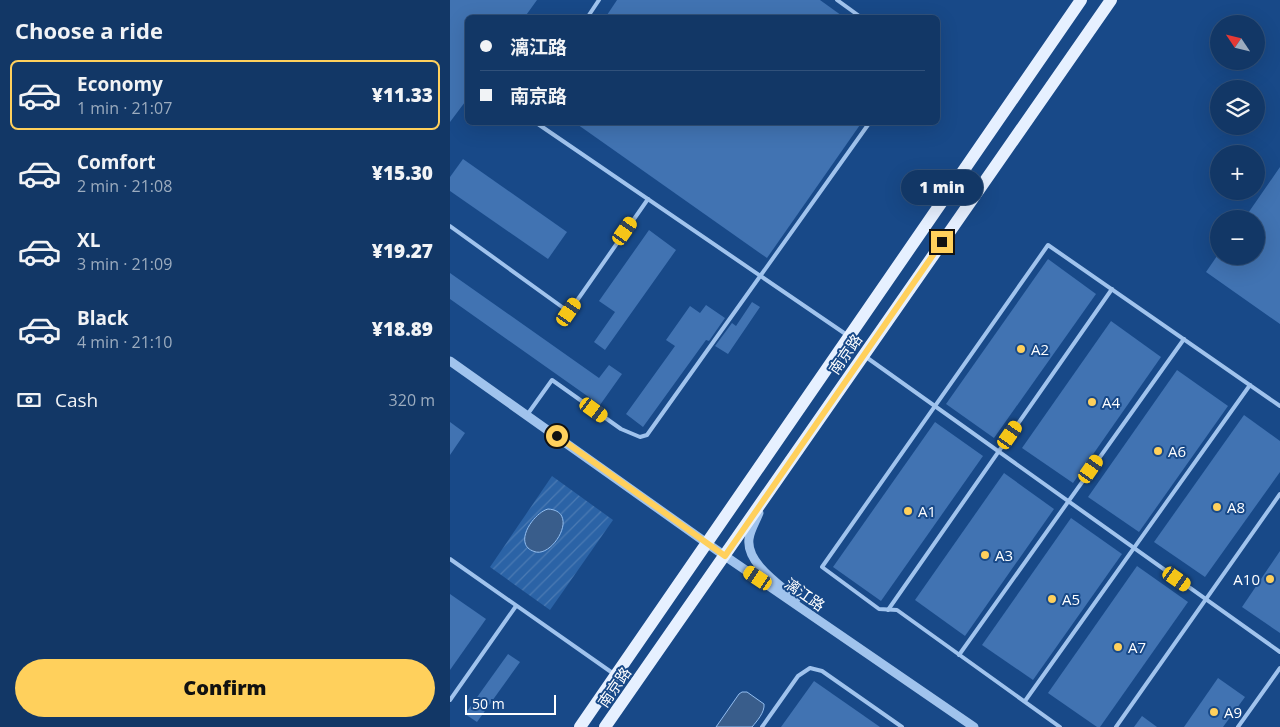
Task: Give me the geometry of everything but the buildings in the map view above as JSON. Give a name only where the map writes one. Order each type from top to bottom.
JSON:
[{"type":"main road","name":"南京路","points":[[580,727],[1081,0]]},
{"type":"main road","name":"南京路","points":[[605,727],[1110,0]]},
{"type":"street","name":"漓江路","points":[[450,361],[725,556],[974,727]]},
{"type":"street","points":[[767,496],[749,537],[752,558],[824,624]]},
{"type":"lane","points":[[589,15],[599,0]]},
{"type":"lane","points":[[837,0],[858,15]]},
{"type":"lane","points":[[539,125],[849,337]]},
{"type":"lane","points":[[526,415],[552,380],[621,429],[640,437],[648,435],[868,125]]},
{"type":"lane","points":[[450,226],[569,312],[648,199]]},
{"type":"lane","points":[[1060,727],[897,610],[879,610],[822,567],[1048,245],[1280,406]]},
{"type":"lane","points":[[888,610],[1112,289]]},
{"type":"lane","points":[[959,655],[1184,339]]},
{"type":"lane","points":[[864,356],[1280,652]]},
{"type":"lane","points":[[1024,702],[1250,386]]},
{"type":"lane","points":[[1116,727],[1280,494]]},
{"type":"lane","points":[[450,559],[615,676]]},
{"type":"lane","points":[[450,700],[516,606]]},
{"type":"lane","points":[[762,727],[798,676],[810,668],[822,671],[902,727]]},
{"type":"lane","points":[[1238,727],[1280,668]]},
{"type":"shaded area","points":[[552,476],[613,520],[550,610],[490,567]]},
{"type":"shaded area","points":[[548,509],[557,512],[562,517],[561,533],[550,547],[536,552],[529,549],[525,543],[525,537],[531,523]]},
{"type":"shaded area","points":[[747,692],[764,704],[758,719],[752,727],[716,727],[739,694]]},
{"type":"place","name":"A2","points":[[1021,349]]},
{"type":"place","name":"A4","points":[[1092,402]]},
{"type":"place","name":"A6","points":[[1158,451]]},
{"type":"place","name":"A8","points":[[1217,507]]},
{"type":"place","name":"A1","points":[[908,511]]},
{"type":"place","name":"A3","points":[[985,555]]},
{"type":"place","name":"A10","points":[[1270,579]]},
{"type":"place","name":"A5","points":[[1052,599]]},
{"type":"place","name":"A7","points":[[1118,647]]},
{"type":"place","name":"A9","points":[[1214,712]]},
{"type":"route","points":[[557,436],[725,556],[942,242]]}]
